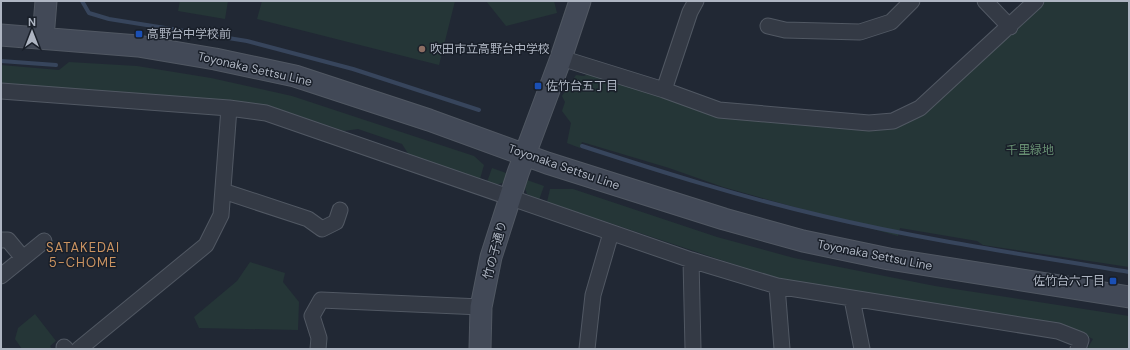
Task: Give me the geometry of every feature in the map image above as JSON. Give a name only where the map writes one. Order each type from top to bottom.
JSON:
[{"type":"main road","points":[[42,38],[46,1]]},
{"type":"main road","name":"竹の子通り","points":[[480,349],[481,306],[491,257],[510,197],[561,58],[579,1]]},
{"type":"main road","name":"Toyonaka Settsu Line","points":[[1,35],[138,46],[215,59],[295,76],[525,154],[547,163],[803,241],[889,259],[1129,297]]},
{"type":"street","points":[[664,90],[690,12],[696,1]]},
{"type":"street","points":[[768,26],[785,30],[860,32],[891,22],[912,1]]},
{"type":"street","points":[[984,1],[1010,27]]},
{"type":"street","points":[[561,58],[664,90],[719,110],[869,123],[893,121],[920,108],[1010,27],[1036,1]]},
{"type":"street","points":[[1,91],[229,108],[266,113],[611,233],[691,260],[777,286],[1058,331],[1081,340],[1078,349]]},
{"type":"street","points":[[70,348],[206,245],[221,215],[229,108]]},
{"type":"street","points":[[223,190],[308,219],[322,229],[336,222],[340,210]]},
{"type":"street","points":[[587,349],[593,295],[611,233]]},
{"type":"street","points":[[1,240],[8,240],[23,258]]},
{"type":"street","points":[[1,276],[44,242]]},
{"type":"street","points":[[691,260],[693,349]]},
{"type":"street","points":[[777,286],[782,349]]},
{"type":"street","points":[[852,299],[862,349]]},
{"type":"street","points":[[318,349],[319,338],[312,316],[321,300],[481,306]]},
{"type":"green space","points":[[180,1],[228,1],[225,19],[178,11]]},
{"type":"green space","points":[[262,1],[455,1],[439,65],[257,19]]},
{"type":"green space","points":[[486,1],[554,1],[557,13],[506,26]]},
{"type":"green space","name":"千里緑地","points":[[1043,1],[1129,1],[1129,267],[983,245],[977,241],[900,228],[898,236],[723,187],[669,168],[582,142],[580,148],[567,143],[571,123],[562,111],[565,102],[562,96],[576,75],[584,76],[590,73],[623,84],[846,128],[925,113]]},
{"type":"green space","points":[[69,62],[137,66],[211,78],[292,96],[474,156],[484,165],[480,179],[409,155],[402,144],[358,129],[344,131],[270,106],[1,83],[1,65],[59,70]]},
{"type":"green space","points":[[492,168],[509,174],[501,184],[487,182]]},
{"type":"green space","points":[[527,180],[544,186],[539,200],[527,194],[525,188]]},
{"type":"green space","points":[[550,189],[573,189],[717,237],[794,258],[935,286],[1129,316],[1129,349],[1087,349],[1093,339],[1061,324],[781,280],[547,202]]},
{"type":"green space","points":[[250,262],[285,273],[283,282],[299,302],[298,330],[199,328],[194,317],[237,281]]},
{"type":"green space","points":[[35,314],[56,341],[50,346],[52,349],[22,349],[15,339],[18,328]]},
{"type":"waterway","points":[[82,1],[89,13],[109,19],[247,41],[353,69],[479,110]]},
{"type":"waterway","points":[[1,61],[56,65]]},
{"type":"waterway","points":[[582,146],[672,175],[792,209],[861,225],[937,240],[1129,272]]},
{"type":"place","name":"高野台中学校前","points":[[139,34]]},
{"type":"place","name":"吹田市立高野台中学校","points":[[422,49]]},
{"type":"place","name":"佐竹台五丁目","points":[[538,86]]},
{"type":"place","name":"佐竹台六丁目","points":[[1113,281]]},
{"type":"district","name":"SATAKEDAI 5-CHOME","points":[[83,254]]}]
